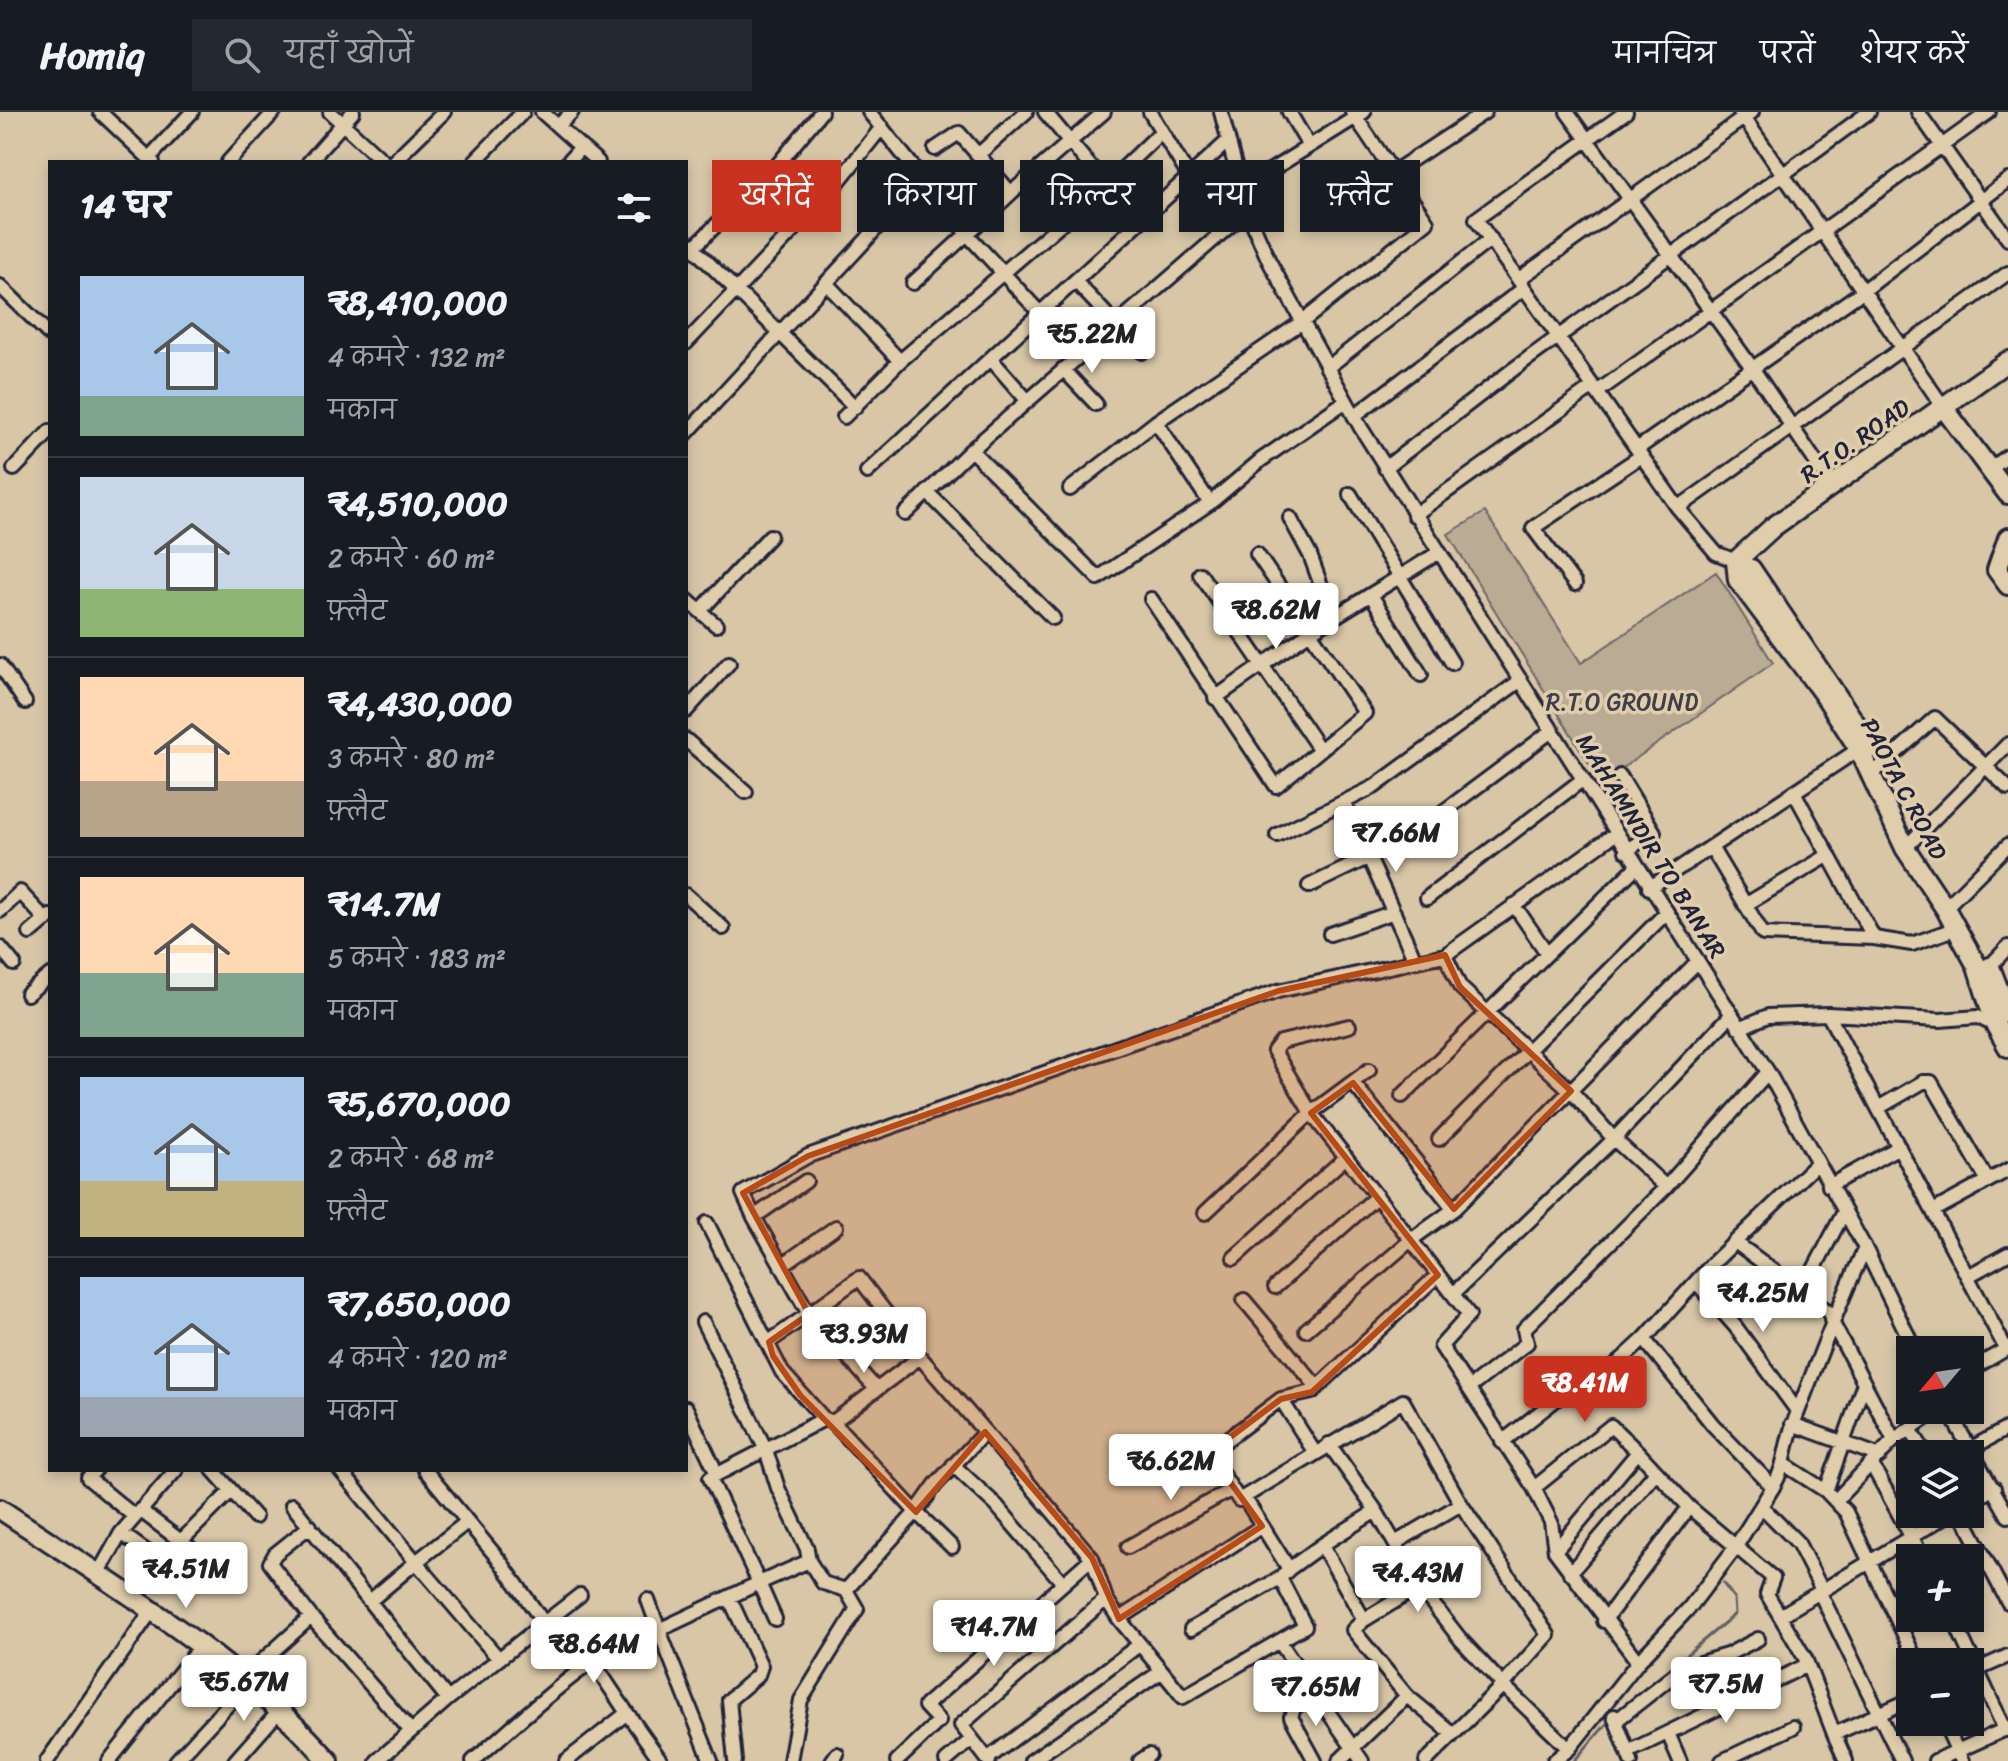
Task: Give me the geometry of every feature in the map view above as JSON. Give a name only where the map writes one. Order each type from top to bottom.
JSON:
[{"type":"street","points":[[100,112],[151,160],[192,112]]},
{"type":"street","points":[[230,160],[274,112]]},
{"type":"street","points":[[330,112],[382,160]]},
{"type":"street","points":[[311,160],[353,112]]},
{"type":"street","points":[[395,160],[444,112]]},
{"type":"street","points":[[476,160],[523,112]]},
{"type":"street","points":[[542,112],[596,160]]},
{"type":"street","points":[[558,126],[572,112]]},
{"type":"street","points":[[821,112],[779,163],[689,244],[738,288],[855,407]]},
{"type":"street","points":[[869,112],[910,160]]},
{"type":"street","points":[[979,154],[1026,112]]},
{"type":"street","points":[[1045,112],[1087,160]]},
{"type":"street","points":[[913,283],[1104,112]]},
{"type":"street","points":[[1150,112],[1179,161]]},
{"type":"street","name":"MAHAMNDIR TO BANAR","points":[[1221,112],[1233,160]]},
{"type":"street","points":[[1289,112],[1309,146]]},
{"type":"street","points":[[1412,160],[1485,112]]},
{"type":"street","points":[[1567,112],[1708,311],[1753,369],[1832,486]]},
{"type":"street","points":[[1626,112],[1476,219],[1678,508],[1716,553],[1751,569],[1866,737],[1874,774]]},
{"type":"street","points":[[1385,468],[1558,337],[1869,112]]},
{"type":"street","points":[[1918,112],[2008,239]]},
{"type":"street","points":[[1414,515],[1989,112]]},
{"type":"street","points":[[1284,162],[1357,114],[1384,160]]},
{"type":"street","points":[[1354,416],[1629,200],[1745,114],[1821,232],[2008,494]]},
{"type":"street","points":[[688,341],[831,191],[882,127]]},
{"type":"street","points":[[1132,160],[1161,132]]},
{"type":"street","points":[[935,149],[959,133],[1011,193]]},
{"type":"street","points":[[1208,160],[1228,141]]},
{"type":"street","points":[[570,160],[581,147]]},
{"type":"street","points":[[1575,584],[1533,528],[1863,291],[2008,180]]},
{"type":"street","points":[[867,472],[1179,188]]},
{"type":"street","points":[[1420,212],[1427,222],[1420,228]]},
{"type":"street","points":[[688,432],[871,232]]},
{"type":"street","points":[[844,417],[900,361],[1049,232]]},
{"type":"street","points":[[905,514],[971,450],[1221,232]]},
{"type":"street","name":"MAHAMNDIR TO BANAR","points":[[1256,232],[1327,368],[1385,468],[1768,1072],[1865,1248],[1908,1336]]},
{"type":"street","points":[[1070,489],[1156,422],[1302,322],[1414,232]]},
{"type":"street","points":[[967,234],[1040,313]]},
{"type":"street","points":[[1327,368],[1491,239]]},
{"type":"street","points":[[1678,508],[2008,273]]},
{"type":"street","points":[[1075,281],[1142,352]]},
{"type":"street","points":[[826,283],[900,361]]},
{"type":"street","points":[[0,286],[48,333]]},
{"type":"street","points":[[991,359],[1027,400]]},
{"type":"street","name":"R.T.O. ROAD","points":[[1737,564],[1773,527],[2008,361]]},
{"type":"street","points":[[1063,369],[1096,404]]},
{"type":"street","points":[[971,450],[1098,578],[1210,503],[1261,460],[1346,401]]},
{"type":"street","points":[[1156,422],[1210,503]]},
{"type":"street","points":[[14,469],[48,433]]},
{"type":"street","points":[[1989,470],[2008,456]]},
{"type":"street","points":[[927,492],[1053,618]]},
{"type":"street","points":[[1350,494],[1452,663]]},
{"type":"street","points":[[1290,518],[1310,555],[1333,618]]},
{"type":"street","points":[[700,611],[770,536]]},
{"type":"street","points":[[2008,538],[1997,570],[2008,585]]},
{"type":"street","points":[[1215,698],[1310,632],[1438,553]]},
{"type":"street","points":[[1151,599],[1276,786],[1365,713],[1257,554]]},
{"type":"street","name":"PAOTA C ROAD","points":[[1737,564],[1738,580],[1825,696],[1874,774],[1909,844],[1949,904],[1957,928],[2002,1020],[2007,1044]]},
{"type":"street","points":[[1200,574],[1320,750]]},
{"type":"street","points":[[1371,595],[1421,675]]},
{"type":"street","points":[[688,601],[716,625]]},
{"type":"street","points":[[688,709],[729,663]]},
{"type":"street","points":[[0,665],[25,702]]},
{"type":"street","points":[[1277,835],[1374,787],[1521,680]]},
{"type":"street","points":[[1874,774],[1935,718],[2008,788]]},
{"type":"street","points":[[1400,844],[1553,730]]},
{"type":"street","points":[[688,742],[746,792]]},
{"type":"street","points":[[1909,844],[2008,744]]},
{"type":"street","points":[[1649,888],[1859,749]]},
{"type":"street","points":[[1620,776],[1654,832],[1626,851]]},
{"type":"street","points":[[1427,898],[1582,780]]},
{"type":"street","points":[[1794,792],[1874,938]]},
{"type":"street","points":[[1344,802],[1415,960]]},
{"type":"street","points":[[809,1314],[743,1193],[808,1156],[1278,991],[1445,955],[1615,834]]},
{"type":"street","points":[[1739,1028],[1768,1016],[1828,1014],[2002,1020],[1990,966],[1949,904],[2008,845]]},
{"type":"street","points":[[1711,847],[1763,934],[1874,938],[1912,944],[1957,928]]},
{"type":"street","points":[[1745,905],[1829,855]]},
{"type":"street","points":[[1309,886],[1369,857]]},
{"type":"street","points":[[1402,1096],[1485,1011],[1636,867]]},
{"type":"street","points":[[0,911],[20,892],[48,918],[30,933]]},
{"type":"street","points":[[688,897],[723,928]]},
{"type":"street","points":[[1514,905],[1547,953]]},
{"type":"street","points":[[1330,934],[1394,912]]},
{"type":"street","points":[[1439,1139],[1666,913]]},
{"type":"street","points":[[0,947],[14,964]]},
{"type":"street","points":[[1990,966],[2008,947]]},
{"type":"street","points":[[1445,955],[1460,987],[1571,1091],[1614,1139],[1666,1187]]},
{"type":"street","points":[[1306,1330],[1411,1240],[1454,1209],[1698,961]]},
{"type":"street","points":[[27,994],[48,977]]},
{"type":"street","points":[[1453,1294],[1614,1139],[1732,1014]]},
{"type":"street","points":[[1828,1014],[2007,1349],[1984,1362]]},
{"type":"street","points":[[1349,1026],[1275,1045],[1276,1058],[1311,1113],[1469,1315],[1441,1346],[1534,1488],[1551,1522],[1555,1551],[1604,1621],[1638,1662]]},
{"type":"street","points":[[1205,1213],[1311,1113],[1369,1070]]},
{"type":"street","points":[[1469,1388],[1527,1343],[1524,1329],[1666,1187],[1768,1072]]},
{"type":"street","points":[[1878,1108],[1923,1082],[1931,1082],[1988,1181]]},
{"type":"street","points":[[1353,1083],[1454,1209]]},
{"type":"street","points":[[1829,1186],[1899,1147]]},
{"type":"street","points":[[1234,1258],[1346,1157]]},
{"type":"street","points":[[1617,1364],[1735,1242],[1816,1164]]},
{"type":"street","points":[[1933,1211],[2008,1170]]},
{"type":"street","points":[[754,1217],[806,1181]]},
{"type":"street","points":[[1275,1287],[1377,1196]]},
{"type":"street","points":[[1802,1292],[1844,1212]]},
{"type":"street","points":[[707,1223],[782,1372],[952,1547]]},
{"type":"street","points":[[781,1266],[836,1227]]},
{"type":"street","points":[[1735,1242],[1832,1318],[1894,1440]]},
{"type":"street","points":[[1554,1761],[1569,1749],[1638,1662],[1690,1607],[1735,1548],[1773,1487],[1784,1464],[1795,1418],[1832,1318],[1865,1248]]},
{"type":"street","points":[[1968,1276],[2008,1254]]},
{"type":"street","points":[[1426,1761],[1503,1685],[1548,1635],[1461,1504],[1403,1401],[1239,1500],[1209,1453],[1281,1399],[1317,1387],[1438,1275]]},
{"type":"street","points":[[769,1342],[859,1278],[920,1357],[1092,1558],[1106,1599],[1119,1619],[1183,1697],[1305,1626],[1262,1526],[1244,1497]]},
{"type":"street","points":[[1696,1282],[1735,1326],[1795,1418],[1876,1461],[1916,1544]]},
{"type":"street","points":[[1244,1300],[1317,1387]]},
{"type":"street","points":[[703,1322],[766,1450],[778,1488],[807,1549],[809,1561],[823,1583],[846,1590],[857,1609],[801,1700],[790,1761]]},
{"type":"street","points":[[838,1331],[846,1355],[876,1389]]},
{"type":"street","points":[[1644,1339],[1713,1425],[1773,1487]]},
{"type":"street","points":[[775,1619],[710,1478],[829,1420],[920,1357]]},
{"type":"street","points":[[1831,1496],[1864,1383]]},
{"type":"street","points":[[1502,1442],[1563,1394]]},
{"type":"street","points":[[1281,1399],[1315,1453]]},
{"type":"street","points":[[688,1412],[717,1474]]},
{"type":"street","points":[[1831,1496],[1876,1461],[1894,1440],[1917,1424]]},
{"type":"street","points":[[1534,1488],[1611,1426],[1689,1507],[1773,1578],[1767,1594],[1807,1665],[1846,1761]]},
{"type":"street","points":[[1984,1441],[2008,1428]]},
{"type":"street","points":[[1910,1429],[1917,1440]]},
{"type":"street","points":[[846,1590],[985,1432]]},
{"type":"street","points":[[1329,1444],[1376,1511],[1420,1586],[1461,1640],[1569,1749]]},
{"type":"street","points":[[1555,1551],[1638,1452]]},
{"type":"street","points":[[1784,1464],[1831,1496],[1870,1560],[1911,1648]]},
{"type":"street","points":[[953,1465],[996,1505],[1063,1583]]},
{"type":"street","points":[[93,1472],[88,1478],[195,1552]]},
{"type":"street","points":[[98,1574],[121,1533],[174,1472]]},
{"type":"street","points":[[215,1472],[255,1517]]},
{"type":"street","points":[[342,1472],[499,1659]]},
{"type":"street","points":[[427,1472],[500,1561],[544,1623]]},
{"type":"street","points":[[1570,1573],[1655,1473]]},
{"type":"street","points":[[1984,1475],[2005,1501],[2008,1516]]},
{"type":"street","points":[[1984,1494],[1994,1488]]},
{"type":"street","points":[[1128,1547],[1232,1489]]},
{"type":"street","points":[[180,1542],[231,1491]]},
{"type":"street","points":[[1395,1543],[1461,1504]]},
{"type":"street","points":[[292,1505],[448,1699]]},
{"type":"street","points":[[1761,1506],[1798,1543],[1902,1761]]},
{"type":"street","points":[[1604,1621],[1689,1507]]},
{"type":"street","points":[[0,1509],[152,1610],[245,1681],[281,1709],[329,1761]]},
{"type":"street","points":[[1191,1629],[1284,1573],[1376,1511]]},
{"type":"street","points":[[371,1600],[467,1522]]},
{"type":"street","points":[[310,1526],[275,1554],[270,1563],[311,1617],[411,1731]]},
{"type":"street","points":[[1119,1619],[1262,1526]]},
{"type":"street","points":[[1780,1616],[1924,1528]]},
{"type":"street","points":[[1969,1528],[2008,1602]]},
{"type":"street","points":[[121,1533],[186,1580]]},
{"type":"street","points":[[1322,1545],[1364,1620]]},
{"type":"street","points":[[897,1761],[939,1721],[925,1706],[1092,1558]]},
{"type":"street","points":[[473,1761],[593,1662],[644,1631],[659,1630],[809,1561]]},
{"type":"street","points":[[1420,1586],[1353,1630],[1407,1696],[1453,1734]]},
{"type":"street","points":[[377,1761],[448,1699],[580,1595]]},
{"type":"street","points":[[729,1597],[761,1666],[758,1675],[729,1700],[735,1761]]},
{"type":"street","points":[[1106,1599],[961,1725],[988,1760],[1139,1645]]},
{"type":"street","points":[[648,1600],[711,1761]]},
{"type":"street","points":[[47,1761],[152,1610]]},
{"type":"street","points":[[176,1761],[245,1681],[311,1617]]},
{"type":"street","points":[[1617,1720],[1683,1668],[1727,1655],[1758,1639]]},
{"type":"street","points":[[1279,1641],[1362,1761]]},
{"type":"street","points":[[109,1761],[200,1647]]},
{"type":"street","points":[[1984,1667],[2008,1656]]},
{"type":"street","points":[[593,1662],[658,1760]]},
{"type":"street","points":[[1604,1704],[1617,1720],[1630,1757],[1668,1733],[1807,1665]]},
{"type":"street","points":[[1031,1761],[1162,1671]]},
{"type":"street","points":[[1935,1761],[1960,1756],[2006,1729],[1984,1689]]},
{"type":"street","points":[[1314,1694],[1294,1708],[1291,1717],[1315,1761]]},
{"type":"street","points":[[1339,1761],[1407,1696]]},
{"type":"street","points":[[1834,1734],[1896,1707]]},
{"type":"street","points":[[235,1761],[281,1709]]},
{"type":"street","points":[[566,1761],[627,1713]]},
{"type":"street","points":[[1722,1761],[1793,1727]]},
{"type":"street","points":[[1668,1733],[1680,1761]]},
{"type":"street","points":[[1951,1736],[1960,1756]]},
{"type":"street","points":[[946,1761],[972,1739]]},
{"type":"highlighted area","points":[[1445,955],[1460,987],[1571,1091],[1454,1209],[1353,1083],[1311,1113],[1438,1275],[1312,1392],[1281,1399],[1209,1453],[1262,1526],[1119,1619],[1092,1558],[985,1432],[916,1512],[800,1395],[773,1356],[769,1342],[809,1314],[743,1193],[808,1156],[1278,991]]},
{"type":"green space","name":"R.T.O GROUND","points":[[1485,512],[1581,663],[1716,572],[1773,663],[1601,783],[1448,534]]},
{"type":"waterway","points":[[1624,1707],[1735,1614],[1734,1598],[1723,1583]]},
{"type":"waterway","points":[[1574,1761],[1610,1720]]}]
